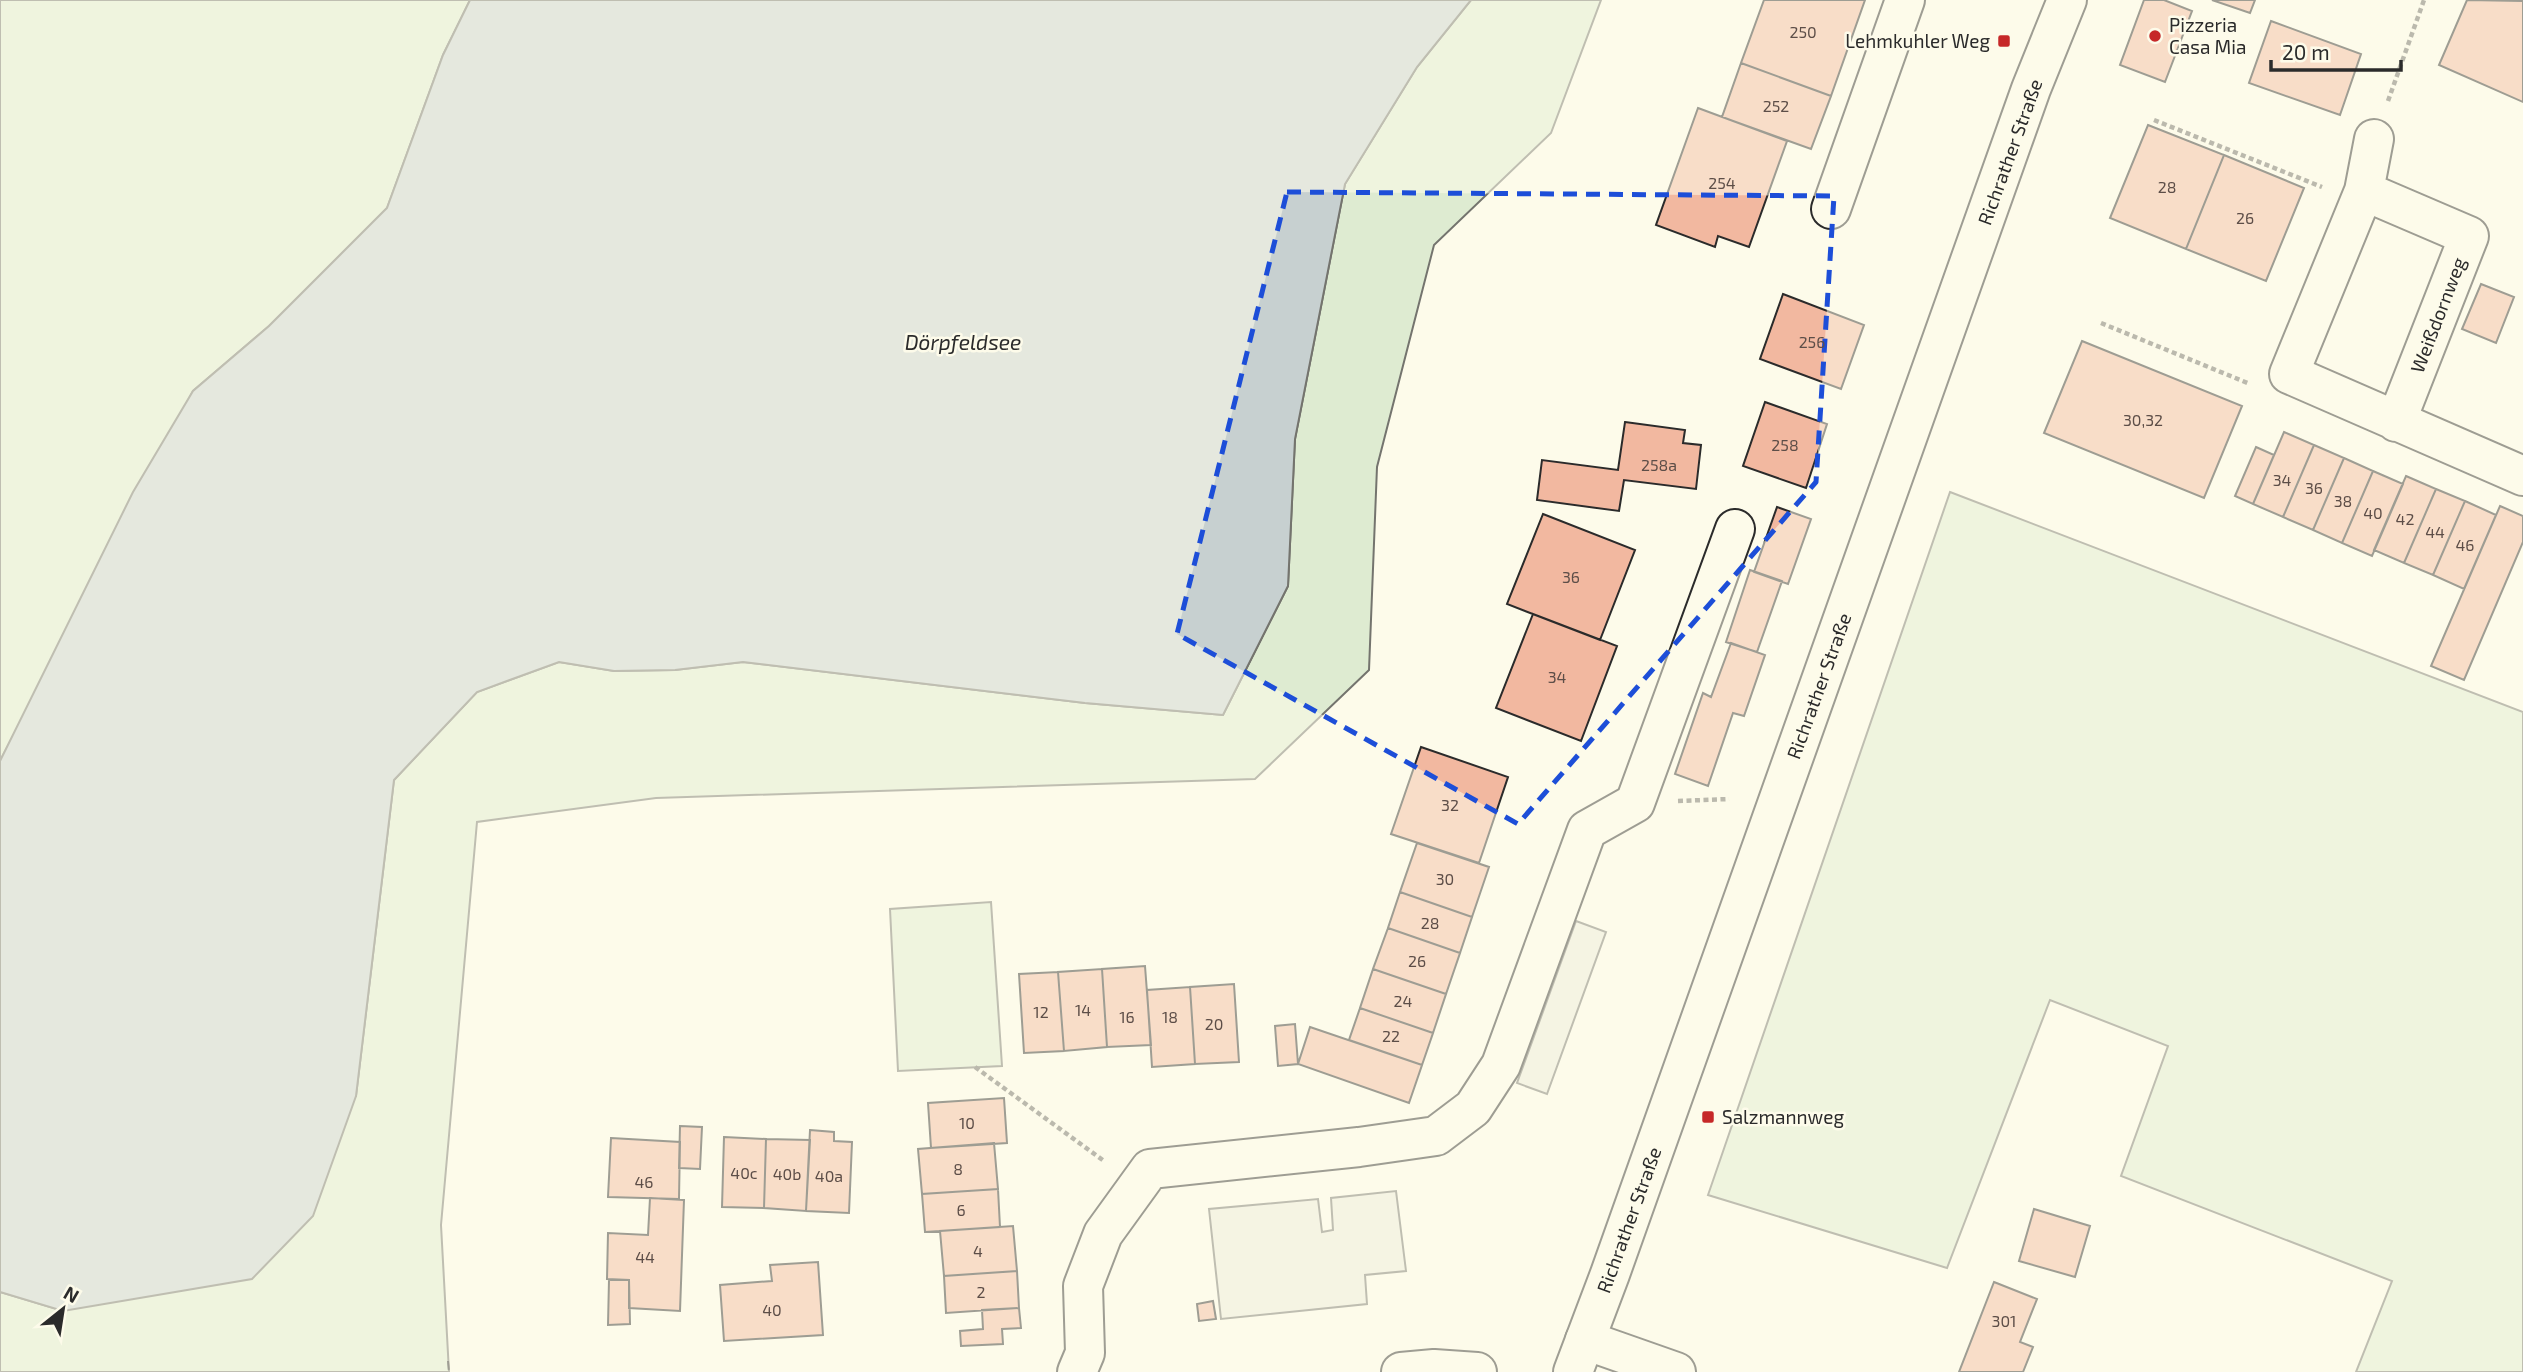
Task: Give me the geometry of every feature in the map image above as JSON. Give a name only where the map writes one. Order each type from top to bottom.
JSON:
[{"type":"street","points":[[1831,209],[1905,0]]},
{"type":"street","name":"Richrather Straße","points":[[1579,1356],[2031,89],[2067,0]]},
{"type":"street","points":[[2374,139],[2362,197],[2289,374],[2523,476]]},
{"type":"street","name":"Weißdornweg","points":[[2362,197],[2469,236],[2396,422]]},
{"type":"street","points":[[1077,1372],[1085,1353],[1083,1286],[1102,1234],[1150,1169],[1359,1147],[1436,1136],[1473,1108],[1501,1065],[1587,830],[1635,803],[1735,529]]},
{"type":"street","points":[[1579,1356],[1676,1372]]},
{"type":"street","points":[[1401,1372],[1434,1369],[1477,1372]]},
{"type":"path","points":[[2374,139],[2424,0]]},
{"type":"path","points":[[2154,120],[2362,197]]},
{"type":"path","points":[[2101,323],[2259,388],[2289,374]]},
{"type":"path","points":[[975,1067],[1138,1186]]},
{"type":"highlighted area","points":[[1287,192],[1834,196],[1816,482],[1518,824],[1177,634]]},
{"type":"green space","points":[[0,0],[470,0],[443,55],[387,208],[269,326],[193,391],[0,761]]},
{"type":"green space","points":[[1471,0],[1601,0],[1551,133],[1434,245],[1377,467],[1369,670],[1255,779],[656,798],[477,822],[441,1225],[449,1372],[0,1372],[0,1292],[63,1311],[356,1096],[394,780],[477,692],[559,662],[614,671],[675,670],[743,662],[1085,703],[1223,715],[1288,586],[1295,439],[1345,184],[1417,67]]},
{"type":"green space","points":[[1950,492],[2523,712],[2523,1372],[2356,1372],[2392,1281],[2121,1176],[2168,1046],[2050,1000],[1947,1268],[1708,1195]]},
{"type":"green space","points":[[991,902],[1002,1066],[898,1071],[890,909]]},
{"type":"shaded area","points":[[1576,921],[1606,932],[1547,1094],[1517,1083]]},
{"type":"shaded area","points":[[1396,1191],[1406,1271],[1365,1275],[1367,1304],[1221,1319],[1209,1209],[1318,1199],[1322,1232],[1333,1230],[1331,1198]]},
{"type":"water","name":"Dörpfeldsee","points":[[470,0],[1471,0],[1417,67],[1345,184],[1295,439],[1288,586],[1223,715],[1085,703],[743,662],[675,670],[614,671],[559,662],[477,692],[394,780],[356,1096],[313,1216],[252,1279],[63,1311],[0,1292],[0,761],[133,492],[193,391],[269,326],[387,208],[443,55]]},
{"type":"building","points":[[1764,0],[1865,0],[1831,96],[1741,63]]},
{"type":"building","points":[[2144,0],[2164,0],[2192,11],[2165,82],[2120,65]]},
{"type":"building","points":[[2212,0],[2255,0],[2250,13]]},
{"type":"building","points":[[2467,0],[2523,1],[2523,102],[2439,65]]},
{"type":"building","points":[[2271,21],[2361,54],[2340,115],[2249,83]]},
{"type":"building","points":[[1741,63],[1831,96],[1811,149],[1722,117]]},
{"type":"building","points":[[1698,108],[1787,141],[1749,247],[1718,236],[1715,247],[1656,225]]},
{"type":"building","points":[[2148,125],[2224,155],[2186,249],[2110,218]]},
{"type":"building","points":[[2224,155],[2304,188],[2266,281],[2186,249]]},
{"type":"building","points":[[2481,284],[2514,297],[2496,343],[2462,329]]},
{"type":"building","points":[[1783,294],[1864,325],[1841,389],[1760,359]]},
{"type":"building","points":[[2082,341],[2242,406],[2204,498],[2044,433]]},
{"type":"building","points":[[1765,402],[1827,424],[1806,488],[1743,466]]},
{"type":"building","points":[[1625,422],[1685,430],[1683,443],[1701,445],[1696,489],[1624,480],[1619,511],[1537,500],[1542,460],[1618,470]]},
{"type":"building","points":[[2284,432],[2314,445],[2283,517],[2253,504]]},
{"type":"building","points":[[2314,445],[2344,458],[2313,530],[2283,517]]},
{"type":"building","points":[[2256,447],[2274,455],[2253,504],[2235,496]]},
{"type":"building","points":[[2344,458],[2373,471],[2342,543],[2313,530]]},
{"type":"building","points":[[2373,471],[2403,484],[2372,556],[2342,543]]},
{"type":"building","points":[[2406,476],[2436,489],[2404,563],[2374,550]]},
{"type":"building","points":[[2436,489],[2465,501],[2433,575],[2404,563]]},
{"type":"building","points":[[2465,501],[2496,515],[2464,589],[2433,575]]},
{"type":"building","points":[[2500,506],[2523,516],[2523,542],[2464,680],[2431,666]]},
{"type":"building","points":[[1777,507],[1811,519],[1788,584],[1754,572]]},
{"type":"building","points":[[1543,514],[1635,550],[1600,640],[1507,604]]},
{"type":"building","points":[[1750,570],[1782,581],[1757,652],[1726,642]]},
{"type":"building","points":[[1533,614],[1617,646],[1581,741],[1496,708]]},
{"type":"building","points":[[1731,643],[1765,655],[1744,716],[1733,713],[1708,786],[1675,774],[1703,693],[1711,697]]},
{"type":"building","points":[[1421,747],[1508,777],[1479,863],[1391,834]]},
{"type":"building","points":[[1417,843],[1489,867],[1472,917],[1400,892]]},
{"type":"building","points":[[1400,892],[1472,917],[1460,953],[1388,928]]},
{"type":"building","points":[[1388,928],[1460,953],[1446,994],[1373,969]]},
{"type":"building","points":[[1145,966],[1151,1045],[1107,1047],[1102,969]]},
{"type":"building","points":[[1102,969],[1107,1047],[1064,1051],[1058,972]]},
{"type":"building","points":[[1373,969],[1446,994],[1433,1033],[1360,1008]]},
{"type":"building","points":[[1058,972],[1064,1051],[1024,1053],[1019,974]]},
{"type":"building","points":[[1234,984],[1239,1062],[1195,1064],[1190,987]]},
{"type":"building","points":[[1190,987],[1195,1064],[1152,1067],[1147,990]]},
{"type":"building","points":[[1360,1008],[1433,1033],[1422,1065],[1349,1040]]},
{"type":"building","points":[[1295,1024],[1298,1064],[1278,1066],[1275,1026]]},
{"type":"building","points":[[1310,1027],[1422,1065],[1409,1103],[1298,1064]]},
{"type":"building","points":[[1004,1098],[1007,1143],[931,1148],[928,1103]]},
{"type":"building","points":[[680,1126],[702,1127],[700,1169],[679,1168]]},
{"type":"building","points":[[810,1130],[834,1132],[834,1141],[852,1142],[849,1213],[806,1211]]},
{"type":"building","points":[[724,1137],[766,1139],[764,1208],[722,1207]]},
{"type":"building","points":[[611,1138],[680,1142],[679,1199],[608,1197]]},
{"type":"building","points":[[766,1139],[810,1140],[806,1211],[764,1208]]},
{"type":"building","points":[[994,1143],[998,1189],[922,1194],[918,1149]]},
{"type":"building","points":[[998,1189],[1000,1227],[925,1232],[922,1194]]},
{"type":"building","points":[[650,1198],[684,1200],[680,1311],[629,1308],[629,1280],[607,1279],[608,1233],[648,1235]]},
{"type":"building","points":[[2034,1209],[2090,1226],[2075,1277],[2019,1261]]},
{"type":"building","points":[[1013,1226],[1017,1271],[944,1276],[940,1231]]},
{"type":"building","points":[[818,1262],[823,1335],[724,1341],[720,1285],[772,1281],[770,1265]]},
{"type":"building","points":[[1017,1271],[1019,1308],[946,1313],[944,1276]]},
{"type":"building","points":[[609,1280],[629,1280],[630,1324],[608,1325]]},
{"type":"building","points":[[1994,1282],[2037,1299],[2020,1342],[2033,1347],[2023,1372],[1959,1372]]},
{"type":"building","points":[[1213,1301],[1216,1319],[1199,1321],[1197,1304]]},
{"type":"building","points":[[1019,1308],[1021,1328],[1002,1329],[1003,1344],[961,1346],[960,1331],[983,1329],[982,1310]]},
{"type":"fence","points":[[448,1361],[449,1372]]},
{"type":"place","name":"Pizzeria Casa Mia","points":[[2155,36]]},
{"type":"place","name":"Lehmkuhler Weg","points":[[2004,41]]},
{"type":"place","name":"Salzmannweg","points":[[1708,1117]]}]
